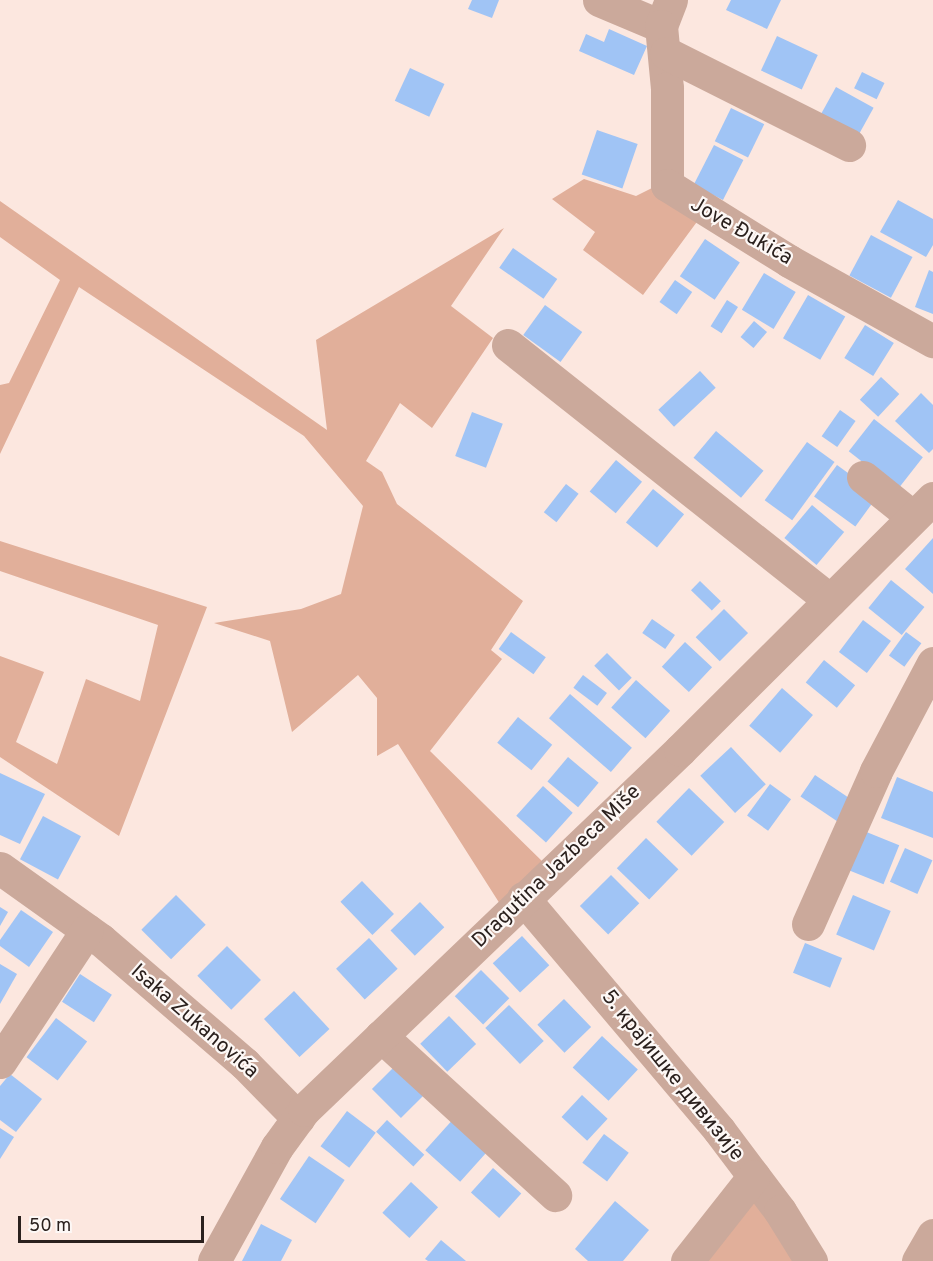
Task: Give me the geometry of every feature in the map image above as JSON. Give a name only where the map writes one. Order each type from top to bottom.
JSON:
[{"type":"street","points":[[599,0],[666,26],[849,145]]},
{"type":"street","name":"Jove Đukića","points":[[666,26],[666,176],[672,192],[933,341]]},
{"type":"street","points":[[508,345],[830,600]]},
{"type":"street","points":[[863,477],[923,508]]},
{"type":"street","name":"Dragutina Jazbeca Miše","points":[[214,1261],[277,1147],[298,1118],[923,508]]},
{"type":"street","points":[[808,924],[876,771],[933,663]]},
{"type":"street","name":"Isaka Zukanovića","points":[[0,868],[87,930],[245,1064],[298,1118]]},
{"type":"street","name":"5. крајишке дивизије","points":[[523,898],[719,1130],[754,1176],[811,1261]]},
{"type":"street","points":[[0,1062],[87,930]]},
{"type":"street","points":[[381,1036],[555,1195]]},
{"type":"street","points":[[687,1261],[754,1176]]},
{"type":"street","points":[[918,1261],[933,1235]]},
{"type":"shaded area","points":[[584,179],[636,196],[656,186],[699,219],[643,295],[583,250],[595,232],[552,199]]},
{"type":"shaded area","points":[[0,201],[327,430],[316,340],[504,228],[451,306],[493,338],[432,428],[400,403],[366,461],[382,472],[397,504],[523,601],[491,650],[502,659],[430,751],[545,864],[500,904],[398,744],[377,756],[377,698],[358,675],[292,732],[270,641],[214,623],[301,609],[341,594],[363,506],[304,436],[79,287],[0,454],[0,385],[9,383],[60,280],[0,237]]},
{"type":"shaded area","points":[[0,541],[207,607],[119,836],[0,757],[0,656],[44,672],[16,742],[57,764],[86,679],[140,701],[158,625],[0,571]]},
{"type":"shaded area","points":[[760,1186],[804,1261],[703,1261]]},
{"type":"building","points":[[472,0],[499,0],[492,18],[468,9]]},
{"type":"building","points":[[731,0],[781,0],[767,29],[726,10]]},
{"type":"building","points":[[609,29],[647,46],[634,75],[579,51],[586,34],[604,42]]},
{"type":"building","points":[[777,36],[818,55],[802,89],[761,70]]},
{"type":"building","points":[[410,68],[444,84],[429,117],[395,101]]},
{"type":"building","points":[[862,72],[884,83],[877,99],[854,88]]},
{"type":"building","points":[[836,87],[874,108],[857,138],[820,117]]},
{"type":"building","points":[[731,108],[764,124],[748,157],[715,141]]},
{"type":"building","points":[[597,130],[638,144],[622,188],[582,174]]},
{"type":"building","points":[[714,145],[743,160],[723,200],[694,185]]},
{"type":"building","points":[[898,200],[933,219],[933,245],[926,257],[880,232]]},
{"type":"building","points":[[871,235],[912,257],[891,298],[849,276]]},
{"type":"building","points":[[705,239],[740,262],[715,300],[680,276]]},
{"type":"building","points":[[513,248],[557,279],[543,299],[499,268]]},
{"type":"building","points":[[929,270],[933,272],[933,314],[915,307]]},
{"type":"building","points":[[764,273],[796,292],[774,329],[742,310]]},
{"type":"building","points":[[675,280],[692,292],[677,314],[660,302]]},
{"type":"building","points":[[808,295],[845,316],[820,360],[783,338]]},
{"type":"building","points":[[727,300],[738,307],[722,333],[711,326]]},
{"type":"building","points":[[545,305],[582,332],[560,362],[523,335]]},
{"type":"building","points":[[754,321],[767,332],[754,348],[741,337]]},
{"type":"building","points":[[865,325],[894,343],[873,376],[844,358]]},
{"type":"building","points":[[700,371],[716,388],[674,427],[658,410]]},
{"type":"building","points":[[881,377],[899,394],[878,417],[860,400]]},
{"type":"building","points":[[921,393],[933,405],[933,449],[929,453],[895,421]]},
{"type":"building","points":[[840,410],[856,421],[837,447],[822,436]]},
{"type":"building","points":[[472,412],[503,424],[486,468],[455,456]]},
{"type":"building","points":[[874,419],[923,457],[898,489],[849,451]]},
{"type":"building","points":[[716,431],[763,471],[741,498],[694,458]]},
{"type":"building","points":[[807,442],[835,462],[792,520],[765,500]]},
{"type":"building","points":[[616,460],[642,482],[616,513],[590,491]]},
{"type":"building","points":[[837,465],[878,495],[855,527],[814,497]]},
{"type":"building","points":[[566,484],[579,494],[556,522],[544,512]]},
{"type":"building","points":[[653,489],[684,514],[657,548],[626,522]]},
{"type":"building","points":[[812,505],[844,532],[817,565],[784,538]]},
{"type":"building","points":[[933,538],[933,594],[905,569]]},
{"type":"building","points":[[891,580],[924,607],[902,635],[868,608]]},
{"type":"building","points":[[700,581],[721,601],[712,610],[691,590]]},
{"type":"building","points":[[724,609],[748,633],[720,661],[696,637]]},
{"type":"building","points":[[652,619],[675,635],[665,649],[642,633]]},
{"type":"building","points":[[863,620],[891,641],[867,673],[839,652]]},
{"type":"building","points":[[511,632],[546,657],[533,674],[499,649]]},
{"type":"building","points":[[906,632],[921,643],[904,667],[889,655]]},
{"type":"building","points":[[685,642],[712,667],[689,692],[662,667]]},
{"type":"building","points":[[607,653],[632,678],[619,690],[594,666]]},
{"type":"building","points":[[824,660],[855,685],[837,708],[806,683]]},
{"type":"building","points":[[583,675],[607,693],[597,706],[573,688]]},
{"type":"building","points":[[636,680],[670,711],[645,738],[611,707]]},
{"type":"building","points":[[782,688],[813,715],[780,753],[749,726]]},
{"type":"building","points":[[570,694],[632,748],[611,772],[549,718]]},
{"type":"building","points":[[518,717],[552,745],[531,770],[497,743]]},
{"type":"building","points":[[731,747],[766,784],[735,813],[700,776]]},
{"type":"building","points":[[568,757],[599,783],[578,807],[547,782]]},
{"type":"building","points":[[0,773],[45,794],[20,844],[0,835]]},
{"type":"building","points":[[815,775],[854,801],[839,823],[800,797]]},
{"type":"building","points":[[897,777],[933,792],[933,838],[881,818]]},
{"type":"building","points":[[770,784],[791,799],[768,831],[747,816]]},
{"type":"building","points":[[543,786],[573,813],[546,842],[516,816]]},
{"type":"building","points":[[689,788],[724,822],[692,856],[656,822]]},
{"type":"building","points":[[43,816],[81,836],[58,879],[20,859]]},
{"type":"building","points":[[864,831],[899,845],[883,884],[848,870]]},
{"type":"building","points":[[646,838],[678,869],[649,899],[617,868]]},
{"type":"building","points":[[905,848],[932,860],[917,894],[890,882]]},
{"type":"building","points":[[611,875],[639,903],[608,934],[580,906]]},
{"type":"building","points":[[362,881],[394,914],[372,935],[340,902]]},
{"type":"building","points":[[176,895],[206,925],[171,959],[141,930]]},
{"type":"building","points":[[853,895],[891,911],[874,951],[836,935]]},
{"type":"building","points":[[420,902],[444,927],[415,956],[391,930]]},
{"type":"building","points":[[0,907],[8,912],[0,926]]},
{"type":"building","points":[[21,910],[53,932],[29,967],[0,946],[0,940]]},
{"type":"building","points":[[522,936],[549,965],[520,993],[493,963]]},
{"type":"building","points":[[369,938],[398,969],[365,999],[336,969]]},
{"type":"building","points":[[805,943],[842,958],[830,988],[793,973]]},
{"type":"building","points":[[227,946],[261,980],[231,1010],[197,976]]},
{"type":"building","points":[[0,964],[17,974],[0,1004]]},
{"type":"building","points":[[481,970],[509,998],[483,1024],[455,996]]},
{"type":"building","points":[[80,974],[112,995],[94,1022],[62,1002]]},
{"type":"building","points":[[294,991],[329,1029],[299,1057],[264,1019]]},
{"type":"building","points":[[564,999],[591,1027],[564,1053],[537,1025]]},
{"type":"building","points":[[509,1005],[544,1041],[520,1064],[485,1028]]},
{"type":"building","points":[[449,1016],[476,1044],[447,1072],[420,1044]]},
{"type":"building","points":[[56,1018],[87,1041],[58,1081],[27,1057]]},
{"type":"building","points":[[602,1036],[638,1069],[609,1101],[573,1067]]},
{"type":"building","points":[[396,1065],[425,1094],[401,1118],[372,1089]]},
{"type":"building","points":[[10,1074],[42,1099],[16,1132],[0,1120],[0,1086]]},
{"type":"building","points":[[582,1095],[608,1119],[587,1141],[562,1117]]},
{"type":"building","points":[[347,1111],[376,1133],[349,1168],[321,1146]]},
{"type":"building","points":[[456,1116],[491,1147],[460,1182],[425,1150]]},
{"type":"building","points":[[387,1120],[424,1155],[413,1166],[376,1132]]},
{"type":"building","points":[[0,1128],[14,1137],[0,1159]]},
{"type":"building","points":[[604,1134],[629,1153],[607,1181],[582,1163]]},
{"type":"building","points":[[309,1156],[345,1180],[316,1223],[280,1199]]},
{"type":"building","points":[[493,1168],[521,1193],[499,1218],[471,1193]]},
{"type":"building","points":[[411,1182],[438,1207],[409,1238],[382,1213]]},
{"type":"building","points":[[615,1201],[649,1230],[623,1261],[588,1261],[575,1249]]},
{"type":"building","points":[[261,1224],[292,1240],[281,1261],[242,1261]]},
{"type":"building","points":[[441,1240],[466,1261],[428,1261],[425,1259]]}]
